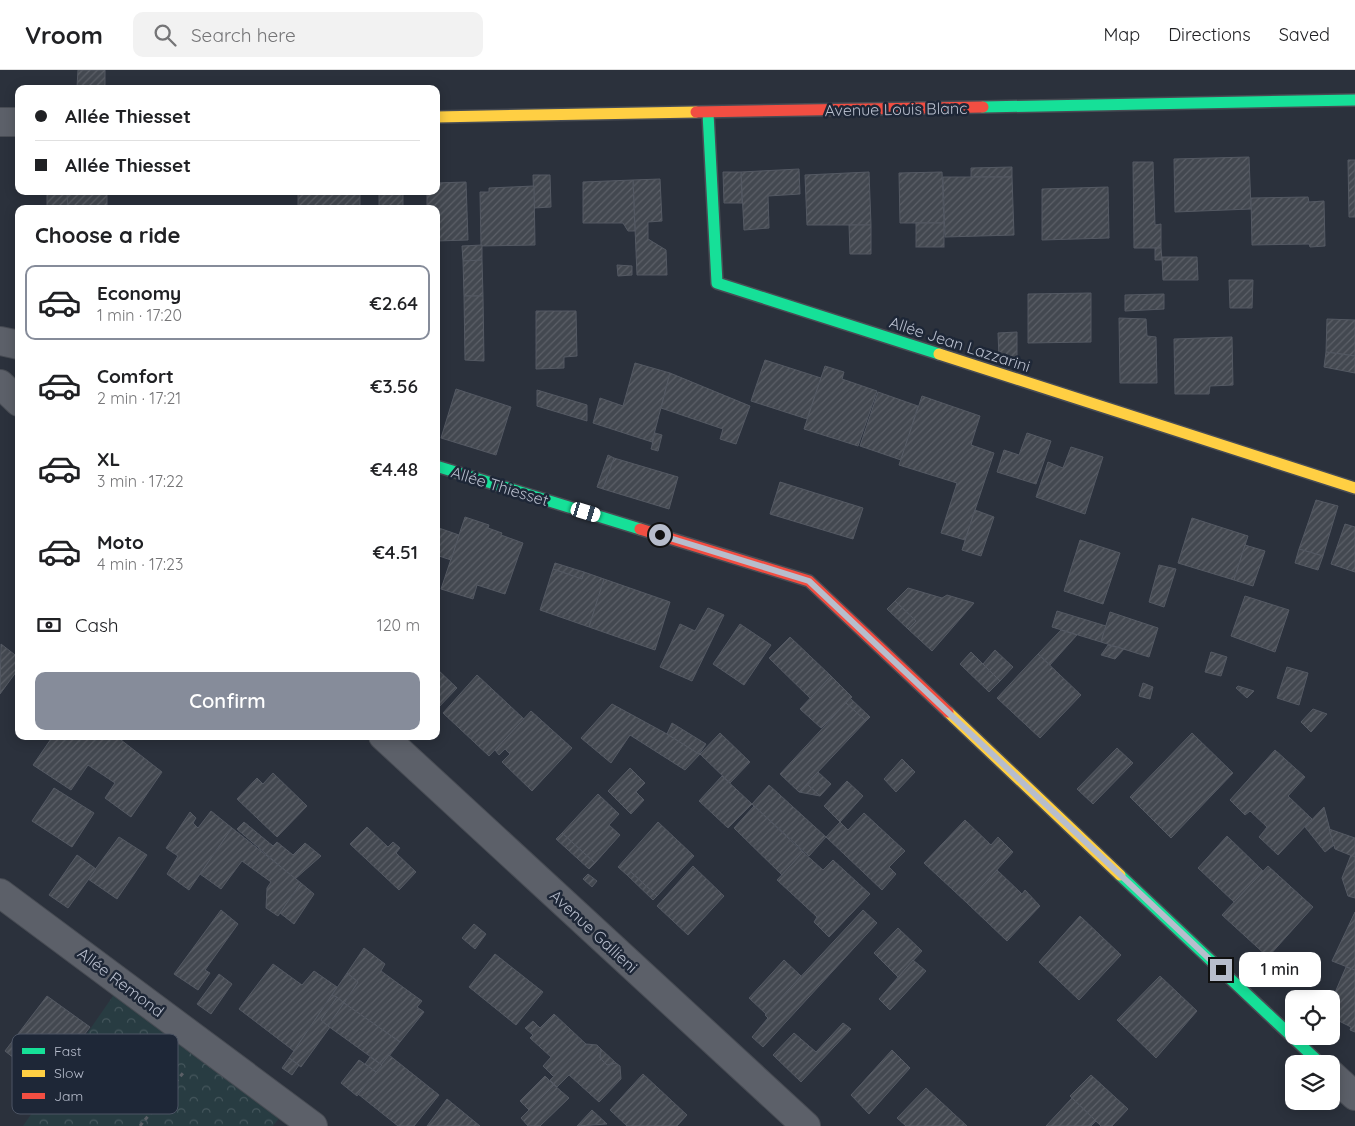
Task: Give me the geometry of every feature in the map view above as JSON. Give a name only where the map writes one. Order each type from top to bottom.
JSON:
[{"type":"street","name":"Avenue Louis Blanc","points":[[440,116],[708,113],[1355,100]]},
{"type":"street","name":"Allée Jean Lazzarini","points":[[708,113],[717,284],[1355,488]]},
{"type":"street","points":[[0,122],[15,122]]},
{"type":"street","points":[[0,341],[15,343]]},
{"type":"street","points":[[0,384],[15,398]]},
{"type":"street","name":"Allée Thiesset","points":[[440,467],[809,581],[1311,1055]]},
{"type":"street","name":"Avenue Gallieni","points":[[387,740],[806,1126]]},
{"type":"street","name":"Allée Remond","points":[[0,893],[313,1126]]},
{"type":"street","points":[[1340,1082],[1355,1096]]},
{"type":"path","points":[[178,1078],[204,1045]]},
{"type":"path","points":[[140,1126],[149,1114]]},
{"type":"green space","points":[[122,983],[288,1107],[273,1126],[23,1126],[31,1114],[178,1114],[178,1034],[87,1034]]},
{"type":"building","points":[[78,70],[105,70],[105,85],[77,85]]},
{"type":"building","points":[[1249,157],[1251,209],[1175,212],[1174,159]]},
{"type":"building","points":[[1348,160],[1355,160],[1355,217],[1349,217]]},
{"type":"building","points":[[1133,162],[1153,162],[1155,225],[1161,224],[1161,248],[1134,248]]},
{"type":"building","points":[[1012,167],[1012,177],[971,177],[971,168]]},
{"type":"building","points":[[799,169],[800,194],[768,196],[769,228],[744,230],[741,172]]},
{"type":"building","points":[[723,172],[741,172],[742,203],[724,203]]},
{"type":"building","points":[[869,172],[871,225],[807,225],[805,175]]},
{"type":"building","points":[[942,172],[944,223],[900,223],[899,173]]},
{"type":"building","points":[[533,175],[550,175],[551,207],[534,208]]},
{"type":"building","points":[[943,177],[1012,177],[1014,235],[945,237]]},
{"type":"building","points":[[660,179],[662,221],[648,222],[648,239],[666,250],[667,275],[637,275],[633,180]]},
{"type":"building","points":[[633,180],[635,231],[628,231],[623,223],[583,223],[583,182]]},
{"type":"building","points":[[466,182],[468,240],[440,241],[440,205],[427,205],[427,195],[440,195],[440,183]]},
{"type":"building","points":[[534,186],[535,245],[481,246],[480,192],[489,192],[489,188]]},
{"type":"building","points":[[1108,187],[1109,238],[1042,240],[1042,189]]},
{"type":"building","points":[[47,195],[67,195],[68,205],[47,205]]},
{"type":"building","points":[[67,195],[107,195],[107,205],[68,205]]},
{"type":"building","points":[[298,195],[360,195],[360,205],[298,205]]},
{"type":"building","points":[[379,195],[403,195],[403,205],[379,205]]},
{"type":"building","points":[[1308,197],[1309,202],[1324,201],[1325,246],[1310,247],[1309,244],[1252,245],[1251,198]]},
{"type":"building","points":[[916,223],[944,223],[944,247],[916,247]]},
{"type":"building","points":[[849,225],[871,225],[871,254],[850,254]]},
{"type":"building","points":[[482,245],[482,260],[463,261],[462,246]]},
{"type":"building","points":[[1155,248],[1161,248],[1162,260],[1155,260]]},
{"type":"building","points":[[1162,257],[1197,257],[1198,280],[1163,280]]},
{"type":"building","points":[[482,260],[483,296],[464,296],[463,261]]},
{"type":"building","points":[[617,265],[632,266],[632,275],[618,276]]},
{"type":"building","points":[[1229,280],[1253,280],[1252,308],[1230,308]]},
{"type":"building","points":[[1091,293],[1091,342],[1028,343],[1028,294]]},
{"type":"building","points":[[1164,294],[1164,309],[1125,311],[1125,295]]},
{"type":"building","points":[[464,296],[483,296],[484,361],[465,360]]},
{"type":"building","points":[[536,311],[576,311],[577,356],[564,357],[564,368],[536,369]]},
{"type":"building","points":[[1119,318],[1146,319],[1147,336],[1156,337],[1157,383],[1120,383]]},
{"type":"building","points":[[1327,319],[1355,320],[1355,356],[1326,352]]},
{"type":"building","points":[[1017,332],[1017,363],[999,357],[998,333]]},
{"type":"building","points":[[1232,337],[1233,385],[1210,386],[1209,394],[1175,394],[1174,339]]},
{"type":"building","points":[[1326,352],[1355,356],[1355,373],[1324,367]]},
{"type":"building","points":[[765,360],[821,378],[807,419],[751,401]]},
{"type":"building","points":[[635,363],[670,373],[652,442],[593,423],[600,398],[623,406]]},
{"type":"building","points":[[825,366],[844,372],[842,379],[877,391],[858,446],[804,429]]},
{"type":"building","points":[[670,373],[750,406],[736,444],[720,439],[723,429],[661,408]]},
{"type":"building","points":[[456,389],[511,407],[496,455],[441,438]]},
{"type":"building","points":[[537,390],[587,405],[587,421],[537,406]]},
{"type":"building","points":[[878,392],[918,406],[901,460],[860,446]]},
{"type":"building","points":[[922,396],[980,416],[971,445],[994,453],[965,540],[941,533],[957,483],[899,465]]},
{"type":"building","points":[[655,433],[662,435],[658,451],[651,449]]},
{"type":"building","points":[[1027,433],[1051,441],[1036,484],[997,472],[1004,450],[1019,455]]},
{"type":"building","points":[[1071,447],[1103,457],[1085,514],[1036,497],[1048,462],[1063,468]]},
{"type":"building","points":[[608,455],[614,458],[603,489],[597,487]]},
{"type":"building","points":[[614,458],[678,477],[669,509],[603,489]]},
{"type":"building","points":[[780,482],[863,508],[853,539],[770,514]]},
{"type":"building","points":[[1316,500],[1338,506],[1323,556],[1299,549]]},
{"type":"building","points":[[975,510],[994,517],[981,556],[962,550]]},
{"type":"building","points":[[465,517],[489,525],[488,528],[502,533],[501,535],[523,543],[505,594],[477,585],[473,599],[441,589]]},
{"type":"building","points":[[1192,518],[1248,536],[1234,580],[1178,563]]},
{"type":"building","points":[[1345,524],[1355,527],[1355,572],[1331,564]]},
{"type":"building","points":[[440,528],[459,535],[451,560],[440,556]]},
{"type":"building","points":[[1080,540],[1120,553],[1103,604],[1064,591]]},
{"type":"building","points":[[1245,545],[1265,551],[1253,586],[1234,580]]},
{"type":"building","points":[[1299,549],[1323,556],[1318,570],[1295,563]]},
{"type":"building","points":[[555,563],[584,572],[582,579],[553,569]]},
{"type":"building","points":[[1159,565],[1176,569],[1164,607],[1149,602]]},
{"type":"building","points":[[553,569],[582,579],[584,572],[604,579],[589,627],[540,610]]},
{"type":"building","points":[[604,579],[670,602],[655,650],[589,627]]},
{"type":"building","points":[[908,588],[942,598],[947,595],[974,603],[932,651],[908,629],[916,621],[895,601]]},
{"type":"building","points":[[1245,596],[1289,610],[1275,652],[1231,636]]},
{"type":"building","points":[[895,601],[916,621],[908,629],[887,609]]},
{"type":"building","points":[[708,608],[724,615],[692,681],[660,667],[680,624],[695,631]]},
{"type":"building","points":[[1057,611],[1106,626],[1101,642],[1052,627]]},
{"type":"building","points":[[1110,612],[1158,628],[1149,657],[1101,642]]},
{"type":"building","points":[[740,624],[771,645],[744,685],[713,664]]},
{"type":"building","points":[[1061,630],[1077,635],[1050,665],[1038,654]]},
{"type":"building","points":[[790,637],[831,676],[810,698],[769,658]]},
{"type":"building","points":[[1,644],[15,655],[15,673],[0,694]]},
{"type":"building","points":[[1108,645],[1124,649],[1115,659],[1101,655]]},
{"type":"building","points":[[995,650],[1013,667],[1000,681],[983,664]]},
{"type":"building","points":[[971,652],[1000,681],[989,692],[960,664]]},
{"type":"building","points":[[1211,652],[1227,657],[1221,676],[1205,672]]},
{"type":"building","points":[[1038,654],[1081,695],[1040,738],[997,698]]},
{"type":"building","points":[[1287,667],[1308,673],[1299,705],[1277,698]]},
{"type":"building","points":[[440,672],[457,688],[440,706]]},
{"type":"building","points":[[477,675],[524,719],[489,756],[443,713]]},
{"type":"building","points":[[831,676],[852,697],[821,728],[800,709]]},
{"type":"building","points":[[1143,683],[1153,687],[1150,699],[1139,696]]},
{"type":"building","points":[[1238,686],[1254,691],[1247,698],[1236,688]]},
{"type":"building","points":[[850,698],[870,717],[866,721],[846,703]]},
{"type":"building","points":[[846,703],[866,721],[799,792],[780,774]]},
{"type":"building","points":[[612,704],[700,754],[685,770],[630,735],[611,763],[581,738]]},
{"type":"building","points":[[1313,709],[1327,714],[1311,732],[1301,722]]},
{"type":"building","points":[[531,711],[572,748],[532,791],[502,762],[510,754],[505,749],[499,755],[495,750]]},
{"type":"building","points":[[672,723],[706,744],[699,754],[667,734]]},
{"type":"building","points":[[720,733],[750,762],[730,783],[700,754]]},
{"type":"building","points":[[1192,733],[1233,773],[1171,838],[1130,797]]},
{"type":"building","points":[[50,740],[121,740],[162,772],[131,817],[105,798],[115,783],[88,765],[71,790],[33,765]]},
{"type":"building","points":[[1117,748],[1133,763],[1093,804],[1077,789]]},
{"type":"building","points":[[1275,750],[1305,777],[1288,796],[1312,819],[1278,855],[1259,837],[1267,827],[1250,811],[1245,815],[1230,800]]},
{"type":"building","points":[[902,759],[915,772],[896,792],[884,779]]},
{"type":"building","points":[[630,768],[645,783],[636,792],[644,800],[631,814],[608,791]]},
{"type":"building","points":[[818,772],[831,784],[820,796],[807,784]]},
{"type":"building","points":[[273,773],[307,806],[277,837],[237,799],[257,778],[263,784]]},
{"type":"building","points":[[722,776],[752,804],[728,828],[699,801]]},
{"type":"building","points":[[847,781],[863,796],[840,822],[824,806]]},
{"type":"building","points":[[807,784],[820,796],[799,792]]},
{"type":"building","points":[[769,785],[826,837],[809,856],[752,804]]},
{"type":"building","points":[[54,788],[94,813],[72,847],[32,821]]},
{"type":"building","points":[[598,794],[619,814],[609,825],[620,835],[595,863],[562,833]]},
{"type":"building","points":[[754,806],[803,852],[782,875],[734,828]]},
{"type":"building","points":[[1324,807],[1334,845],[1325,852],[1305,827]]},
{"type":"building","points":[[211,811],[232,828],[189,890],[167,874],[178,856],[166,848],[190,812],[196,818],[193,823],[198,828]]},
{"type":"building","points":[[864,813],[905,851],[889,867],[896,874],[882,890],[826,837],[840,822],[848,830]]},
{"type":"building","points":[[965,820],[991,845],[998,837],[1013,852],[967,903],[924,863]]},
{"type":"building","points":[[244,822],[273,846],[277,842],[293,855],[305,843],[321,856],[295,879],[237,829]]},
{"type":"building","points":[[658,822],[694,856],[657,896],[631,872],[627,875],[618,867]]},
{"type":"building","points":[[367,827],[388,847],[393,842],[400,848],[396,853],[416,872],[399,890],[350,844]]},
{"type":"building","points":[[232,828],[301,883],[278,916],[266,908],[267,888],[271,882],[242,861],[221,889],[200,874]]},
{"type":"building","points":[[1329,829],[1355,838],[1355,857],[1335,849]]},
{"type":"building","points":[[562,833],[595,863],[589,869],[556,839]]},
{"type":"building","points":[[1227,836],[1263,871],[1234,902],[1198,868]]},
{"type":"building","points":[[119,837],[147,855],[117,899],[88,879]]},
{"type":"building","points":[[803,852],[823,870],[833,860],[870,894],[829,937],[814,922],[817,917],[777,880]]},
{"type":"building","points":[[77,855],[96,869],[68,908],[49,895]]},
{"type":"building","points":[[1351,855],[1355,857],[1355,898],[1348,896],[1342,878]]},
{"type":"building","points":[[693,866],[724,896],[688,935],[657,906]]},
{"type":"building","points":[[1268,866],[1313,907],[1268,957],[1222,915]]},
{"type":"building","points":[[997,870],[1022,894],[1025,890],[1040,906],[1007,941],[967,903]]},
{"type":"building","points":[[631,872],[657,896],[653,900],[627,875]]},
{"type":"building","points":[[588,874],[597,881],[592,887],[583,879]]},
{"type":"building","points":[[301,883],[314,894],[294,924],[280,913]]},
{"type":"building","points":[[221,910],[238,924],[205,970],[210,973],[198,990],[174,974]]},
{"type":"building","points":[[863,910],[877,923],[763,1047],[752,1037],[768,1018],[765,1015]]},
{"type":"building","points":[[1355,912],[1355,970],[1332,961]]},
{"type":"building","points":[[1080,916],[1121,955],[1079,1000],[1039,962]]},
{"type":"building","points":[[474,924],[486,934],[475,949],[462,938]]},
{"type":"building","points":[[898,928],[922,951],[898,977],[874,953]]},
{"type":"building","points":[[364,948],[385,964],[381,971],[422,1001],[417,1007],[424,1012],[400,1042],[344,1003],[358,982],[347,973]]},
{"type":"building","points":[[495,954],[543,992],[516,1025],[469,987]]},
{"type":"building","points":[[784,960],[801,976],[766,1014],[749,998]]},
{"type":"building","points":[[913,960],[926,971],[890,1010],[879,999]]},
{"type":"building","points":[[273,964],[302,985],[314,971],[337,987],[294,1051],[239,1009]]},
{"type":"building","points":[[1346,967],[1355,970],[1355,1032],[1350,1030],[1351,1027],[1340,1022],[1340,990],[1336,990]]},
{"type":"building","points":[[347,973],[358,982],[344,1003],[332,995]]},
{"type":"building","points":[[219,974],[232,984],[211,1014],[197,1004]]},
{"type":"building","points":[[1160,976],[1197,1011],[1156,1058],[1117,1020]]},
{"type":"building","points":[[332,995],[337,997],[321,1020],[330,1027],[301,1067],[289,1058]]},
{"type":"building","points":[[47,996],[90,1027],[85,1034],[18,1034]]},
{"type":"building","points":[[337,997],[344,1003],[328,1026],[321,1020]]},
{"type":"building","points":[[344,1003],[400,1042],[382,1065],[328,1026]]},
{"type":"building","points":[[554,1014],[586,1044],[554,1077],[543,1066],[551,1057],[530,1038],[533,1035],[525,1028],[533,1021],[540,1028]]},
{"type":"building","points":[[843,1023],[851,1029],[801,1082],[773,1055],[794,1033],[816,1052]]},
{"type":"building","points":[[12,1042],[12,1056],[5,1051]]},
{"type":"building","points":[[586,1044],[597,1045],[601,1049],[600,1058],[607,1065],[616,1063],[620,1066],[621,1079],[599,1102],[569,1075],[557,1087],[550,1080]]},
{"type":"building","points":[[601,1049],[616,1063],[607,1065],[600,1058]]},
{"type":"building","points":[[892,1050],[910,1068],[869,1114],[851,1095]]},
{"type":"building","points":[[389,1055],[439,1095],[414,1126],[398,1126],[358,1094]]},
{"type":"building","points":[[370,1057],[382,1065],[376,1072],[365,1064]]},
{"type":"building","points":[[289,1058],[299,1065],[292,1075],[282,1068]]},
{"type":"building","points":[[359,1060],[376,1072],[357,1096],[341,1083]]},
{"type":"building","points":[[643,1074],[687,1115],[677,1126],[627,1126],[610,1110]]},
{"type":"building","points":[[1091,1075],[1128,1109],[1112,1126],[1101,1126],[1070,1096]]},
{"type":"building","points":[[545,1076],[554,1085],[529,1110],[520,1101]]},
{"type":"building","points":[[554,1085],[569,1098],[540,1126],[528,1126],[521,1118]]},
{"type":"building","points":[[926,1088],[967,1126],[906,1126],[897,1118]]},
{"type":"building","points":[[1072,1098],[1096,1121],[1091,1126],[1046,1126]]},
{"type":"building","points":[[447,1099],[480,1126],[427,1126]]},
{"type":"building","points":[[592,1110],[607,1124],[577,1126]]},
{"type":"traffic: fast","points":[[983,107],[1355,100]]},
{"type":"traffic: fast","points":[[708,113],[717,283],[939,354]]},
{"type":"traffic: fast","points":[[440,467],[640,529]]},
{"type":"traffic: fast","points":[[1120,875],[1311,1055]]},
{"type":"traffic: slow","points":[[440,117],[696,112]]},
{"type":"traffic: slow","points":[[939,354],[1355,488]]},
{"type":"traffic: slow","points":[[948,712],[1120,875]]},
{"type":"traffic: jam","points":[[696,112],[983,107]]},
{"type":"traffic: jam","points":[[640,529],[809,581],[948,712]]},
{"type":"route","points":[[660,535],[809,581],[1221,970]]}]
